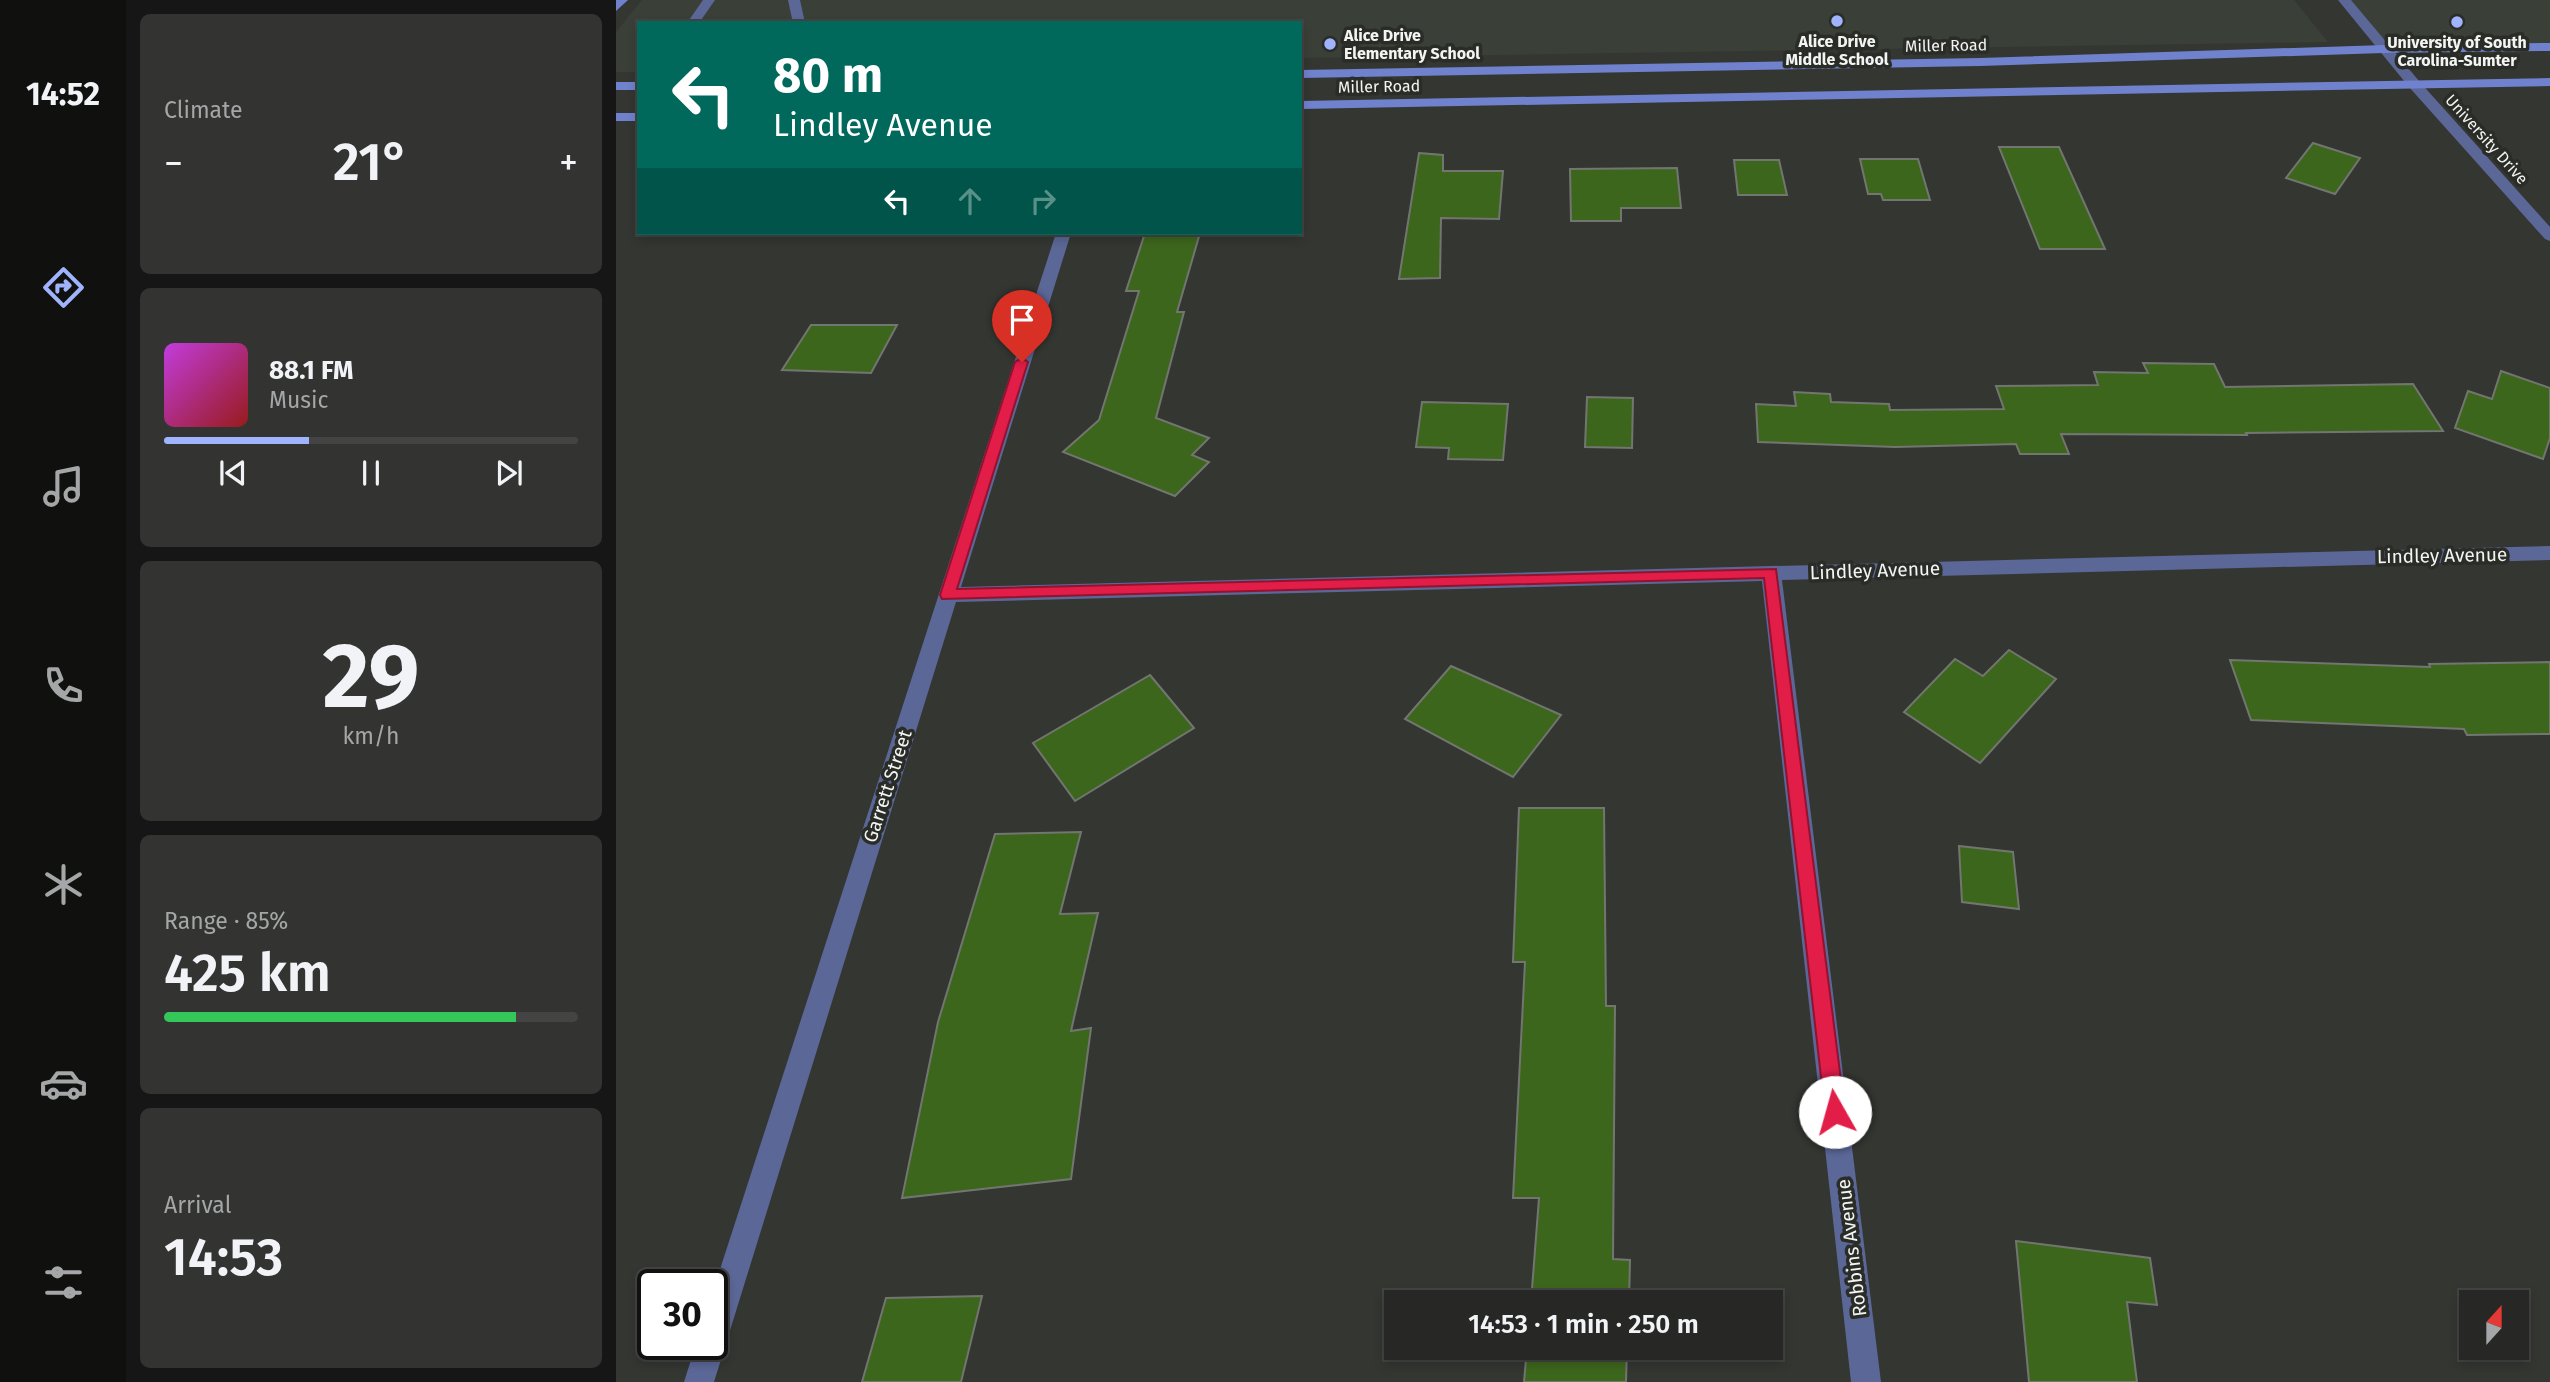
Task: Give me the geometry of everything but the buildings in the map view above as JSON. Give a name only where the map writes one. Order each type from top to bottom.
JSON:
[{"type":"street","points":[[616,7],[622,0]]},
{"type":"street","points":[[694,21],[709,0]]},
{"type":"street","points":[[794,0],[799,21]]},
{"type":"street","name":"University Drive","points":[[2344,0],[2414,85],[2550,236]]},
{"type":"street","name":"Miller Road","points":[[1302,74],[1967,62],[2384,49],[2550,47]]},
{"type":"street","name":"Miller Road","points":[[1302,105],[2550,82]]},
{"type":"street","points":[[616,86],[637,86]]},
{"type":"street","points":[[616,117],[637,117]]},
{"type":"street","name":"Garrett Street","points":[[728,1291],[1062,235]]},
{"type":"street","name":"Lindley Avenue","points":[[948,595],[2550,553]]},
{"type":"street","name":"Robbins Avenue","points":[[1770,573],[1866,1382]]},
{"type":"street","name":"Garrett Street","points":[[699,1382],[706,1360]]},
{"type":"shaded area","name":"Alice Drive Middle School","points":[[642,0],[2294,0],[2328,42],[1302,58],[1302,21],[637,21],[637,72],[616,72],[616,32]]},
{"type":"shaded area","name":"University of South Carolina-Sumter","points":[[2348,0],[2550,0],[2550,44],[2384,49]]},
{"type":"place","name":"Alice Drive Middle School","points":[[1837,21]]},
{"type":"place","name":"University of South Carolina-Sumter","points":[[2457,22]]},
{"type":"place","name":"Alice Drive Elementary School","points":[[1330,44]]},
{"type":"route","points":[[1022,362],[948,595],[1770,573],[1835,1112]]}]
